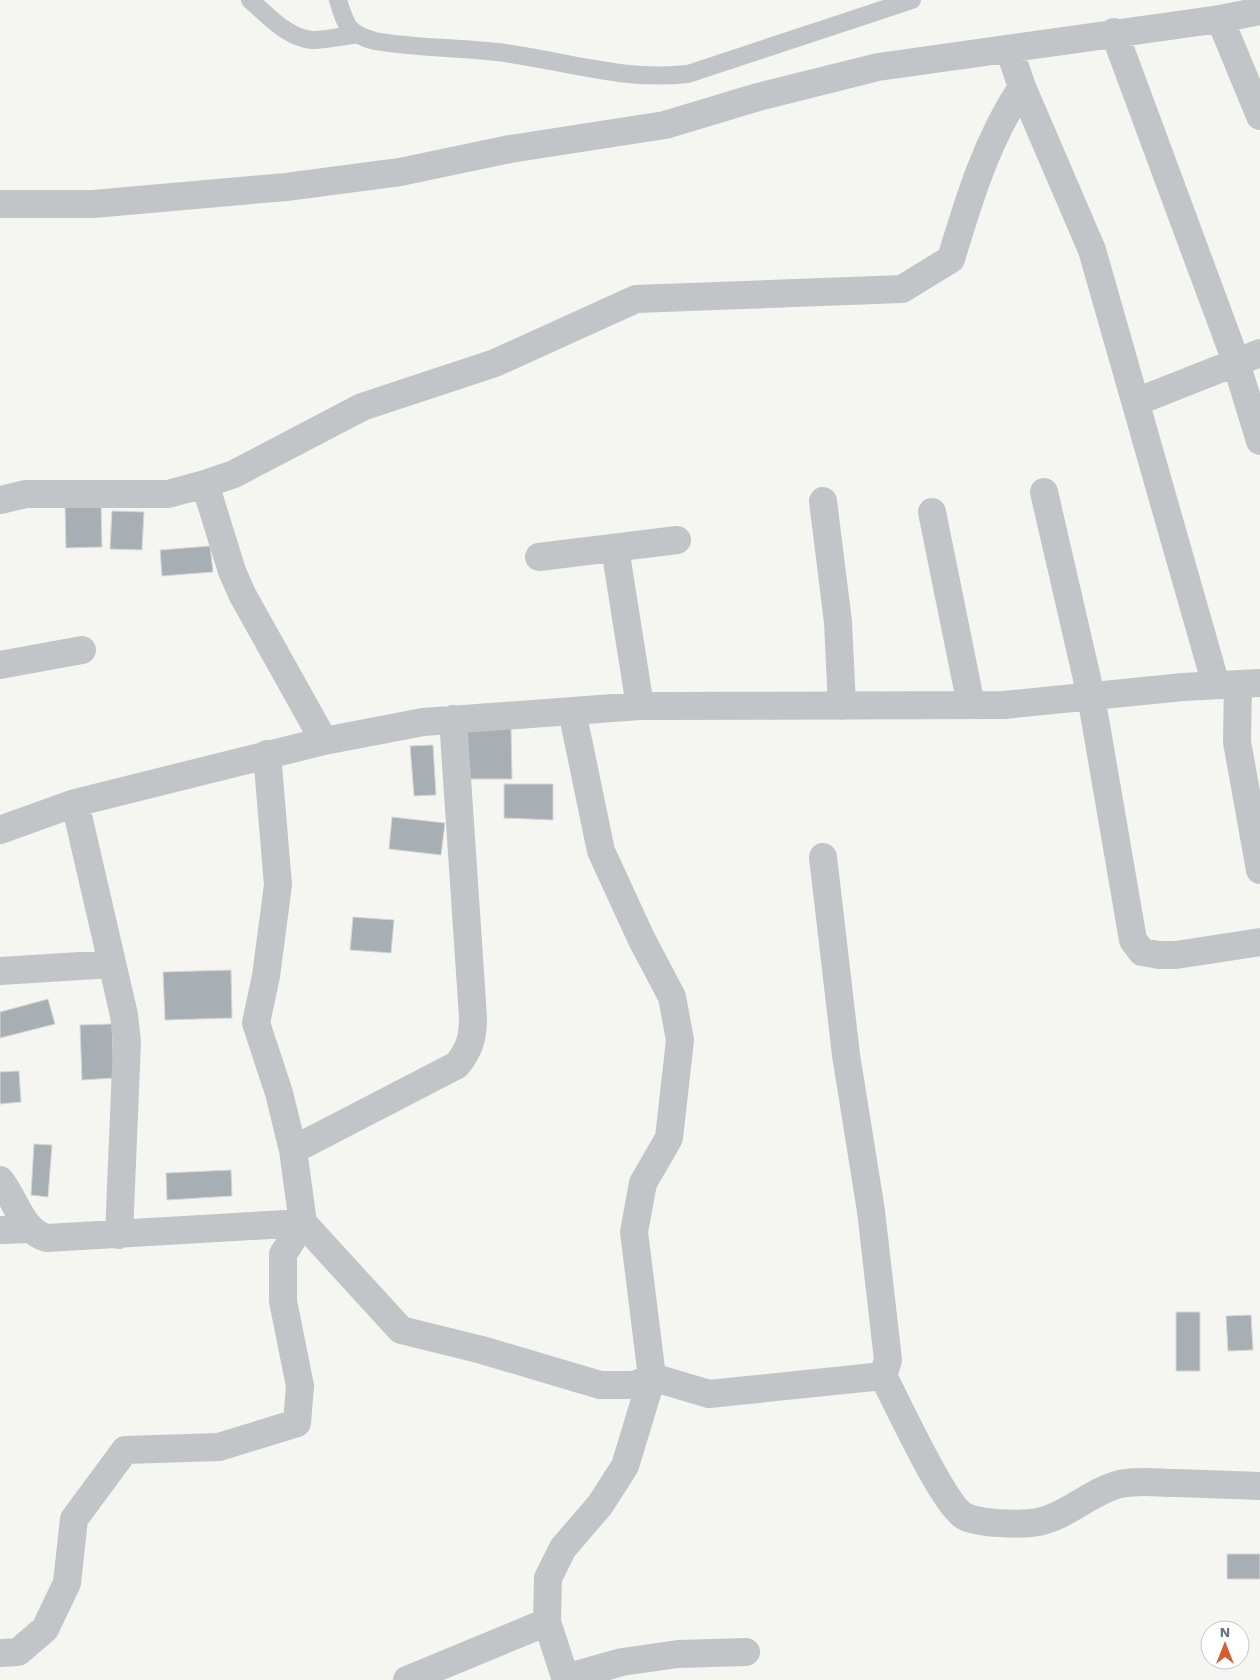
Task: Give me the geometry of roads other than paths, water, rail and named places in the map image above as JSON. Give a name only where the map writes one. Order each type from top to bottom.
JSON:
[{"type":"street","points":[[0,204],[93,204],[286,187],[400,172],[510,149],[665,125],[758,97],[878,67],[1009,50],[1114,32],[1220,19],[1260,10]]},
{"type":"street","points":[[1220,19],[1260,116]]},
{"type":"street","points":[[1114,32],[1248,357],[1260,441]]},
{"type":"street","points":[[1009,50],[1022,87],[1092,250],[1136,402],[1238,684],[1237,742],[1260,870]]},
{"type":"street","points":[[0,500],[26,494],[168,494],[206,484],[234,474],[362,407],[495,363],[636,299],[902,289],[951,259],[977,174],[1008,108],[1022,87]]},
{"type":"street","points":[[1136,402],[1248,357]]},
{"type":"street","points":[[206,484],[232,571],[242,594],[324,741]]},
{"type":"street","points":[[1044,492],[1091,696],[1133,940],[1142,952],[1159,955],[1260,942]]},
{"type":"street","points":[[823,500],[838,622],[842,706]]},
{"type":"street","points":[[932,512],[971,705]]},
{"type":"street","points":[[539,557],[677,540]]},
{"type":"street","points":[[615,548],[640,706]]},
{"type":"street","points":[[0,665],[82,650]]},
{"type":"street","points":[[0,830],[75,803],[268,754],[423,722],[640,706],[1004,705],[1238,684]]},
{"type":"street","points":[[572,711],[601,851],[641,938],[672,997],[680,1040],[669,1138],[643,1183],[634,1232],[652,1376],[625,1466],[600,1505],[563,1548],[548,1578],[547,1622],[565,1679],[622,1662],[678,1654],[746,1652]]},
{"type":"street","points":[[293,1150],[457,1065],[467,1052],[473,1035],[473,1017],[453,719]]},
{"type":"street","points":[[268,754],[278,884],[266,976],[256,1023],[279,1093],[293,1150],[304,1223],[400,1330],[482,1350],[600,1385],[635,1385],[652,1376],[708,1394],[883,1376]]},
{"type":"street","points":[[75,803],[112,964],[127,1042],[118,1235]]},
{"type":"street","points":[[823,857],[846,1055],[871,1211],[880,1285],[888,1360],[883,1376],[942,1490],[954,1508],[964,1516],[981,1522],[1037,1522],[1050,1518],[1106,1488],[1123,1484],[1145,1482],[1260,1486]]},
{"type":"street","points":[[0,971],[112,964]]},
{"type":"street","points":[[0,1180],[29,1229],[38,1236],[47,1238],[304,1223]]},
{"type":"street","points":[[0,1653],[18,1652],[46,1629],[67,1583],[74,1519],[125,1450],[219,1447],[297,1423],[300,1386],[283,1301],[283,1254],[304,1223]]},
{"type":"street","points":[[0,1230],[29,1229]]},
{"type":"street","points":[[408,1680],[547,1622]]},
{"type":"lane","points":[[250,0],[289,33],[302,38],[313,40],[354,35],[389,44],[511,54],[632,76],[665,77],[688,74],[912,0]]},
{"type":"lane","points":[[338,0],[348,28],[354,35]]}]
